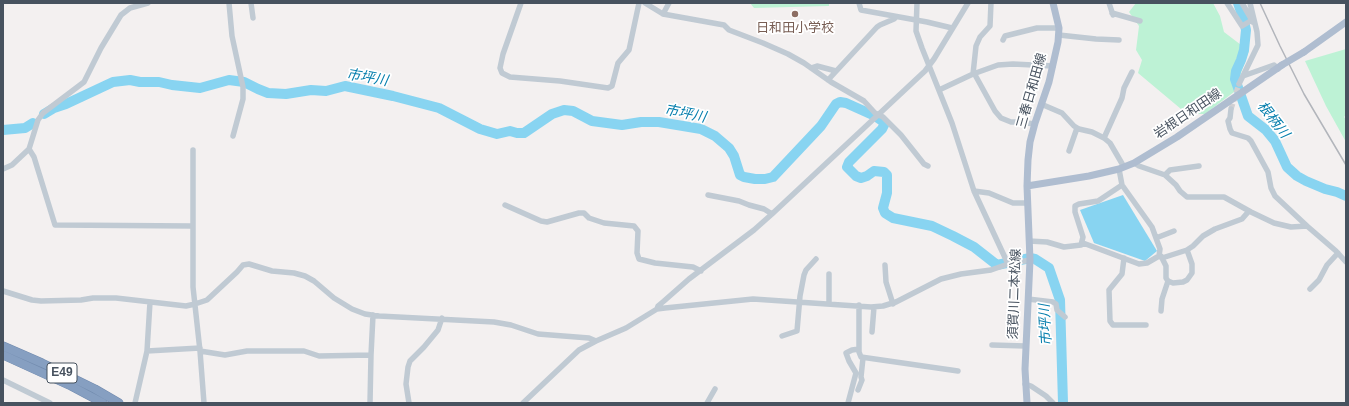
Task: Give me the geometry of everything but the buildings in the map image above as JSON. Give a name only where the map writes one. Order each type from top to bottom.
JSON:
[{"type":"highway","name":"E49","points":[[3,346],[95,389],[119,403]]},
{"type":"highway","name":"E49","points":[[3,355],[71,386],[103,403]]},
{"type":"main road","name":"三春日和田線","points":[[1027,186],[1030,142],[1053,66],[1059,32],[1053,3]]},
{"type":"main road","name":"岩根日和田線","points":[[1027,186],[1089,176],[1134,163],[1178,137],[1346,22]]},
{"type":"main road","name":"須賀川二本松線","points":[[1027,186],[1030,260],[1025,346],[1025,384],[1027,403]]},
{"type":"street","points":[[3,169],[12,165],[29,149],[40,117],[47,109],[84,82],[121,15],[130,8],[148,3]]},
{"type":"street","points":[[229,3],[232,36],[243,88],[243,99],[233,136]]},
{"type":"street","points":[[251,3],[253,18]]},
{"type":"street","points":[[521,3],[503,54],[500,68],[502,73],[510,77],[608,88],[612,86],[618,63],[629,50],[639,3]]},
{"type":"street","points":[[645,3],[663,14],[724,25],[729,30],[788,54],[864,101],[874,113],[883,117],[891,127],[900,134],[924,164],[928,166]]},
{"type":"street","points":[[663,14],[669,3]]},
{"type":"street","points":[[859,3],[861,10],[952,28]]},
{"type":"street","points":[[917,3],[916,31],[928,66],[939,90],[969,171],[974,191],[1008,264]]},
{"type":"street","points":[[523,403],[579,350],[626,328],[657,309],[658,306],[664,301],[772,214],[928,66],[934,59],[968,3]]},
{"type":"street","points":[[991,3],[990,26],[980,37],[976,46],[974,74],[995,111],[1001,118],[1011,122],[1035,124]]},
{"type":"street","points":[[1109,3],[1113,14],[1140,21]]},
{"type":"street","points":[[1227,3],[1242,26],[1252,23]]},
{"type":"street","points":[[1242,3],[1252,23]]},
{"type":"street","points":[[1239,84],[1258,45],[1252,23],[1250,3]]},
{"type":"street","points":[[828,80],[878,26],[896,17]]},
{"type":"street","points":[[1003,40],[1005,36],[1037,28],[1119,40]]},
{"type":"street","points":[[939,90],[998,65],[1032,64],[1053,66]]},
{"type":"street","points":[[1243,76],[1274,65],[1280,67]]},
{"type":"street","points":[[811,68],[817,66],[836,70]]},
{"type":"street","points":[[1104,138],[1132,72]]},
{"type":"street","points":[[1041,104],[1062,113],[1072,125],[1077,128],[1092,132],[1110,143],[1121,168],[1122,185],[1150,224],[1166,266],[1166,278],[1168,281],[1162,299],[1161,311]]},
{"type":"street","points":[[1231,109],[1228,123],[1231,131],[1251,141],[1268,172],[1272,192],[1346,262]]},
{"type":"street","points":[[1069,151],[1077,128]]},
{"type":"street","points":[[29,149],[34,157],[55,225],[192,226]]},
{"type":"street","points":[[193,150],[193,287],[204,403]]},
{"type":"street","points":[[1134,163],[1138,166],[1165,175],[1188,197],[1224,197],[1265,219],[1284,226],[1307,226]]},
{"type":"street","points":[[1165,175],[1170,170],[1200,166]]},
{"type":"street","points":[[1083,243],[1083,237],[1075,212],[1076,206],[1079,204],[1098,201],[1122,185]]},
{"type":"street","points":[[974,191],[989,193],[1013,203],[1028,203]]},
{"type":"street","points":[[708,195],[739,201],[764,209],[772,214]]},
{"type":"street","points":[[505,205],[541,221],[547,222],[584,213],[589,218],[604,223],[634,226],[638,231],[637,254],[639,259],[655,263],[693,268],[701,271]]},
{"type":"street","points":[[1083,243],[1139,264],[1147,263],[1161,256],[1187,250],[1203,236],[1215,229],[1242,219],[1249,211]]},
{"type":"street","points":[[1156,238],[1174,231]]},
{"type":"street","points":[[1029,241],[1047,242],[1064,247],[1078,246],[1083,243]]},
{"type":"street","points":[[1168,281],[1173,283],[1183,282],[1190,277],[1192,264],[1187,250]]},
{"type":"street","points":[[1310,289],[1319,280],[1327,265],[1338,253]]},
{"type":"street","points":[[1124,258],[1122,274],[1109,290],[1110,321],[1113,325],[1146,325]]},
{"type":"street","points":[[782,336],[797,332],[805,272],[816,259]]},
{"type":"street","points":[[657,309],[749,299],[874,306],[893,304],[941,279],[961,274],[991,270],[1008,264],[1030,260]]},
{"type":"street","points":[[3,291],[32,300],[41,301],[102,298],[186,306],[207,300],[243,265],[250,264],[272,271],[294,273],[305,276],[314,281],[334,298],[365,314],[494,322],[511,325],[538,334],[589,338],[596,341]]},
{"type":"street","points":[[885,265],[886,282],[893,304]]},
{"type":"street","points":[[829,274],[829,303]]},
{"type":"street","points":[[1028,299],[1053,302],[1056,304],[1057,310],[1065,317]]},
{"type":"street","points":[[135,403],[147,351],[150,302]]},
{"type":"street","points":[[858,305],[859,355],[863,358],[958,371]]},
{"type":"street","points":[[872,332],[874,306]]},
{"type":"street","points":[[370,403],[373,315]]},
{"type":"street","points":[[409,403],[406,375],[410,361],[438,330],[442,318]]},
{"type":"street","points":[[992,345],[1025,346]]},
{"type":"street","points":[[147,351],[200,349],[226,355],[247,351],[304,351],[319,356],[371,355]]},
{"type":"street","points":[[848,403],[856,374],[846,353],[852,350],[859,350]]},
{"type":"street","points":[[858,390],[862,380],[863,358]]},
{"type":"street","points":[[3,380],[50,403]]},
{"type":"street","points":[[1025,384],[1028,384],[1046,396],[1053,403]]},
{"type":"street","points":[[707,403],[715,389]]},
{"type":"green space","points":[[750,3],[829,3],[829,6],[754,8]]},
{"type":"green space","points":[[1136,3],[1213,3],[1220,16],[1224,32],[1249,51],[1234,92],[1205,114],[1199,114],[1181,109],[1138,73],[1142,60],[1136,50],[1139,26],[1129,12]]},
{"type":"green space","points":[[1346,49],[1346,115],[1344,117],[1346,119],[1346,142],[1326,106],[1305,61]]},
{"type":"water","points":[[1123,195],[1157,251],[1145,261],[1094,243],[1080,210]]},
{"type":"waterway","name":"根柄川","points":[[1238,3],[1246,30],[1244,50],[1236,71],[1235,79],[1248,116],[1266,130],[1275,141],[1287,167],[1297,176],[1325,189],[1346,196]]},
{"type":"waterway","name":"市坪川","points":[[44,114],[54,108],[113,82],[130,80],[140,82],[159,82],[200,88],[229,80],[244,82],[268,93],[286,94],[311,90],[326,91],[345,86],[393,96],[439,108],[480,129],[497,134],[510,131],[524,133],[552,114],[564,110],[573,111],[592,121],[622,125],[641,122],[659,122],[701,129],[715,136],[729,148],[734,156],[740,175],[755,179],[765,179],[773,177],[821,126],[836,104],[840,102],[846,103],[875,116],[885,123],[882,129],[849,162],[847,167],[856,176],[861,178],[874,171],[884,172],[887,175],[887,193],[883,208],[885,213],[893,218],[932,226],[974,247],[997,265],[1030,258],[1035,259],[1049,268],[1060,300],[1063,403]]},
{"type":"waterway","name":"市坪川","points":[[3,130],[25,128],[33,123]]},
{"type":"tunnel","points":[[1231,109],[1239,84]]},
{"type":"railway","points":[[1260,3],[1304,94],[1346,165]]},
{"type":"place","name":"日和田小学校","points":[[795,14]]}]
